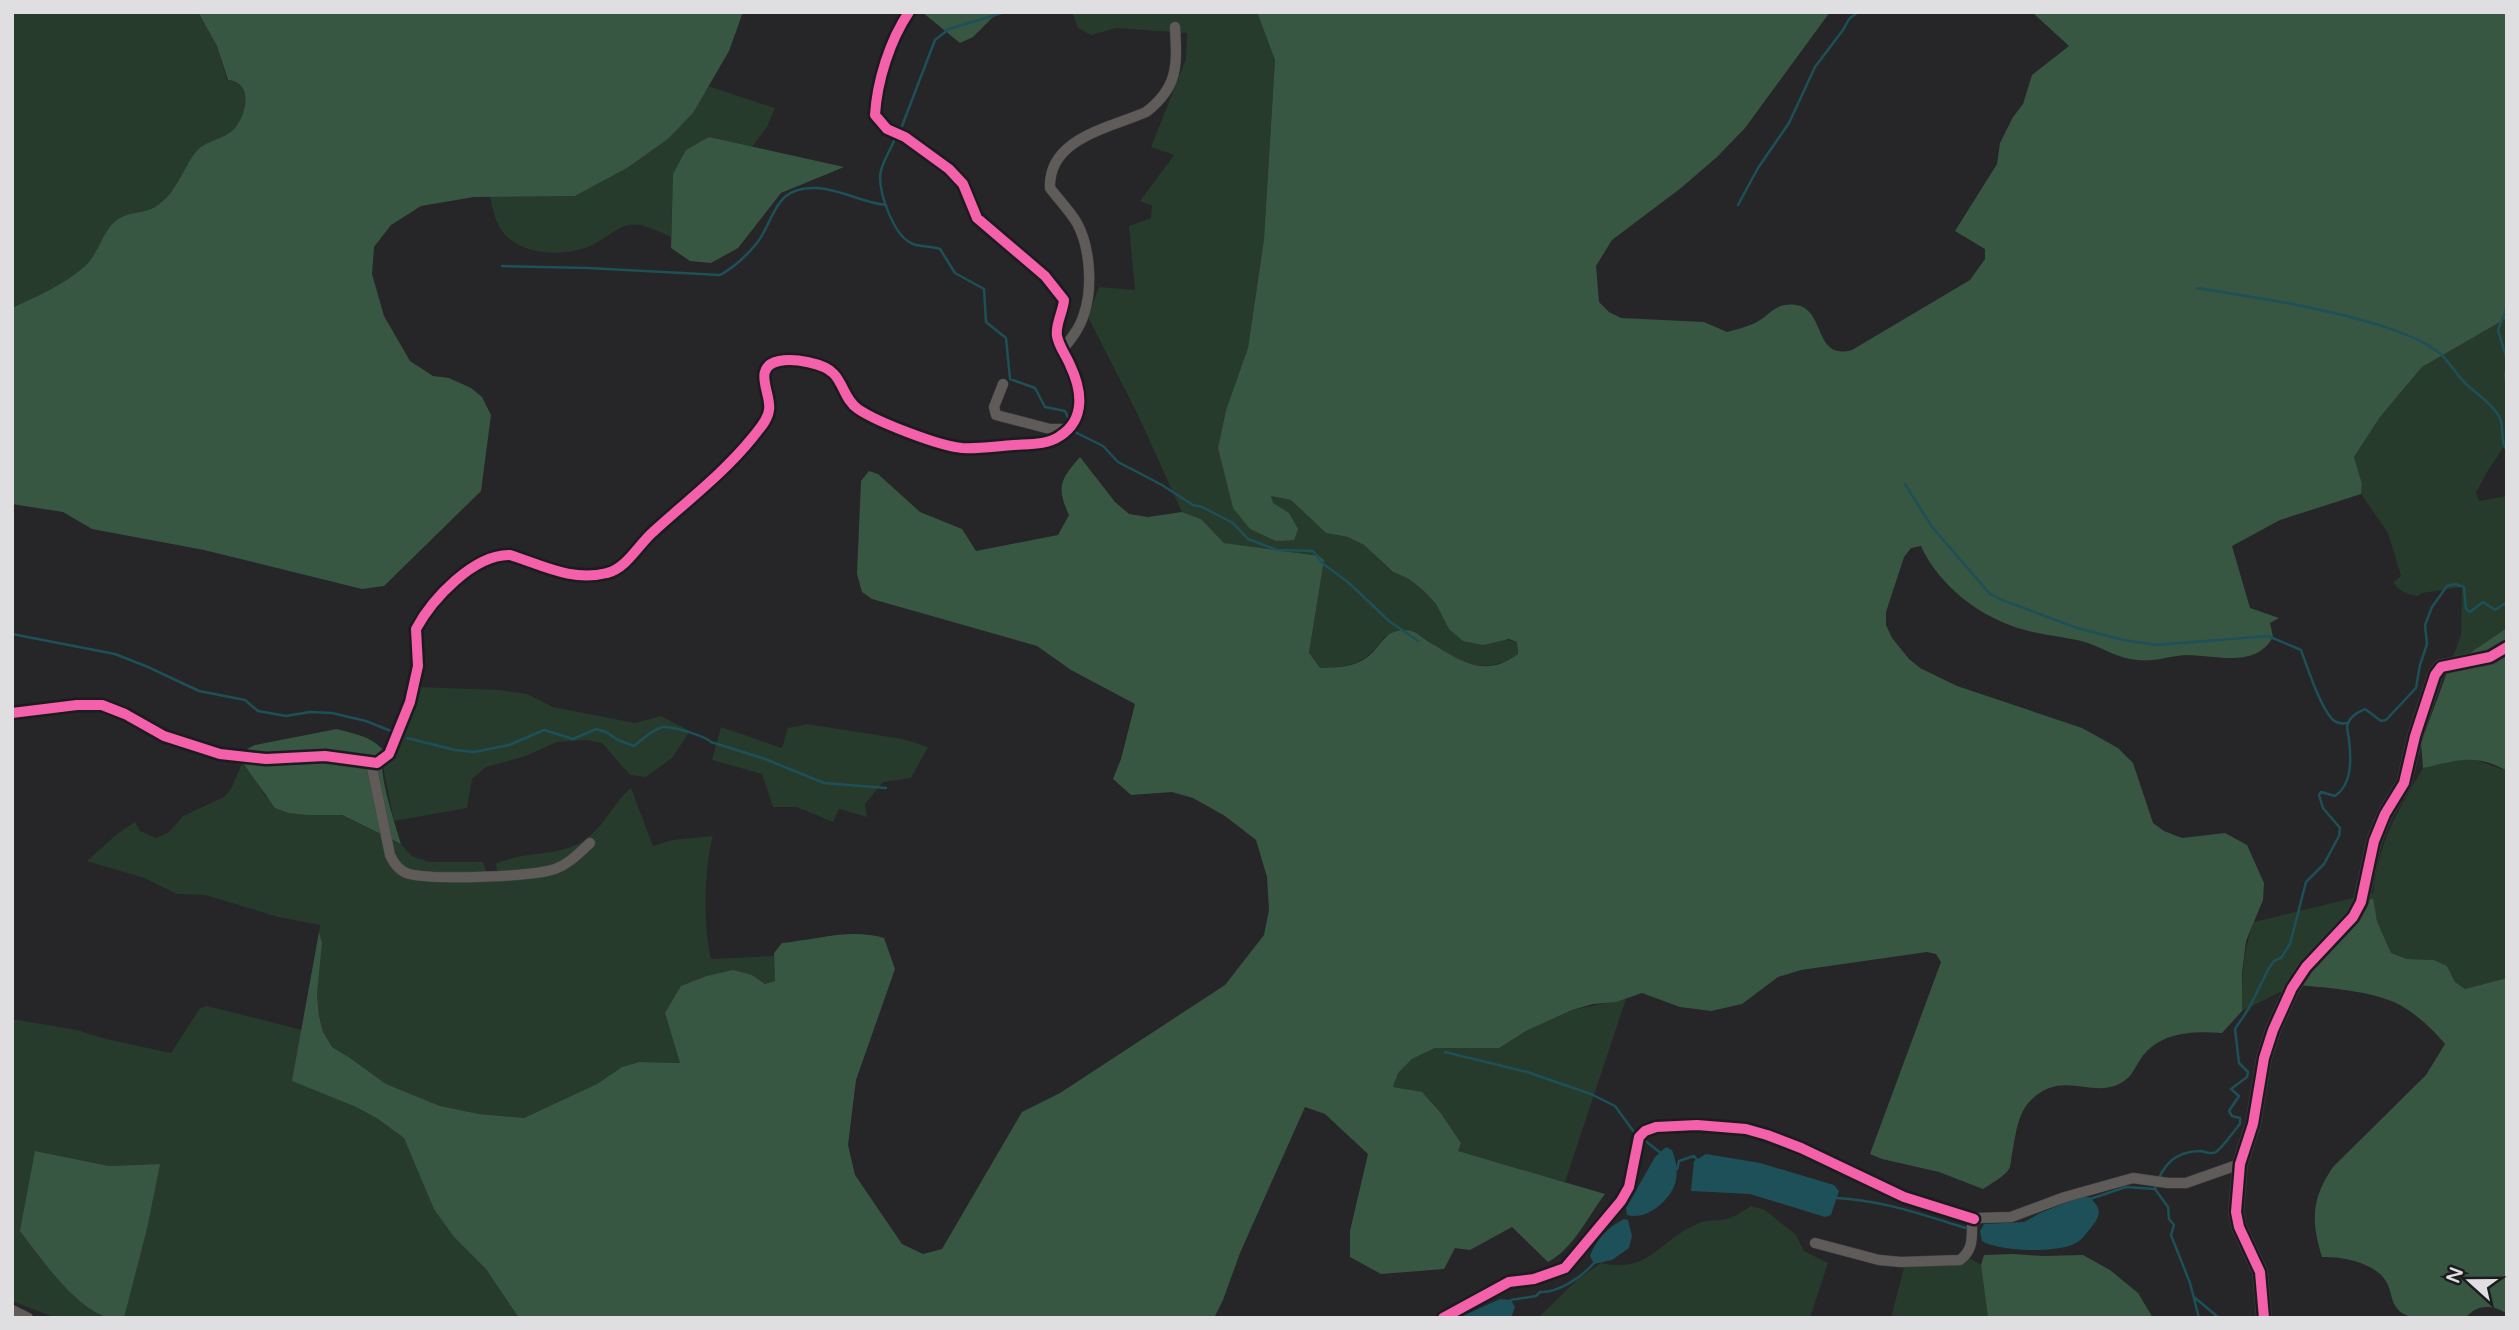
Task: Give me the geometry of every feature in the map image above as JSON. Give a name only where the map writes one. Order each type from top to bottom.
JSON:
[{"type":"street","points":[[12,713],[77,705],[102,705],[125,714],[164,736],[220,754],[266,759],[325,756],[371,763],[381,761],[389,754],[410,702],[418,666],[416,629],[435,603],[460,577],[481,561],[503,555],[564,573],[589,575],[616,570],[649,536],[720,472],[762,425],[769,415],[770,406],[763,377],[772,364],[786,361],[825,368],[834,373],[845,396],[858,409],[950,446],[975,448],[1037,444],[1057,438],[1069,429],[1077,418],[1080,398],[1074,374],[1062,351],[1056,331],[1064,300],[1060,293],[1036,267],[977,218],[963,184],[949,169],[905,137],[887,129],[875,115],[883,74],[893,43],[909,12]]},
{"type":"street","points":[[1062,351],[1080,326],[1085,313],[1088,272],[1082,234],[1069,211],[1050,188],[1053,168],[1070,145],[1146,111],[1155,104],[1171,85],[1176,72],[1175,27]]},
{"type":"street","points":[[1003,384],[994,407],[996,415],[1050,429],[1069,429]]},
{"type":"street","points":[[2264,1318],[2260,1272],[2239,1227],[2236,1212],[2240,1164],[2253,1124],[2258,1082],[2273,1030],[2292,988],[2306,968],[2353,917],[2361,902],[2374,841],[2385,814],[2404,783],[2415,736],[2435,675],[2441,667],[2490,657],[2507,648]]},
{"type":"street","points":[[371,763],[390,855],[394,864],[408,874],[507,876],[555,869],[572,860],[590,843]]},
{"type":"street","points":[[1443,1318],[1509,1282],[1534,1279],[1565,1268],[1621,1201],[1629,1187],[1639,1137],[1645,1131],[1656,1127],[1707,1125],[1746,1129],[1767,1135],[1801,1148],[1904,1197],[1974,1219],[2011,1217],[2065,1197],[2133,1178],[2186,1183],[2240,1164]]},
{"type":"street","points":[[1815,1243],[1879,1260],[1960,1260],[1967,1255],[1971,1246],[1974,1219]]},
{"type":"street","points":[[12,1310],[28,1318]]},
{"type":"green space","points":[[12,12],[198,12],[217,46],[227,80],[242,88],[246,101],[238,124],[233,130],[201,149],[163,201],[151,209],[124,216],[114,222],[91,260],[78,272],[12,308]]},
{"type":"green space","points":[[198,12],[743,12],[729,51],[693,113],[668,139],[627,168],[575,196],[474,197],[421,206],[391,225],[374,247],[372,274],[384,316],[410,361],[433,376],[449,378],[471,388],[482,397],[491,415],[481,491],[384,586],[362,589],[204,550],[92,529],[63,512],[12,504],[12,308],[78,272],[91,260],[114,222],[124,216],[151,209],[163,201],[196,152],[233,130],[242,117],[245,94],[236,82],[228,80],[217,46]]},
{"type":"green space","points":[[922,12],[998,12],[973,37],[960,43]]},
{"type":"green space","points":[[1072,12],[1257,12],[1275,60],[1264,239],[1248,348],[1226,410],[1218,448],[1233,508],[1272,503],[1271,496],[1291,500],[1326,533],[1348,537],[1364,545],[1392,572],[1409,579],[1423,590],[1436,604],[1449,629],[1517,642],[1518,654],[1503,662],[1476,665],[1451,656],[1414,631],[1384,637],[1371,653],[1357,662],[1341,667],[1320,668],[1309,654],[1324,560],[1318,556],[1224,543],[1201,519],[1182,512],[1137,413],[1088,317],[1099,287],[1135,290],[1129,226],[1151,218],[1152,206],[1140,201],[1174,155],[1151,147],[1186,59],[1187,33],[1116,28],[1091,35],[1078,28]]},
{"type":"green space","points":[[1257,12],[1830,12],[1745,128],[1681,188],[1612,240],[1596,266],[1599,302],[1609,312],[1621,318],[1704,322],[1727,332],[1753,324],[1782,306],[1796,305],[1812,315],[1825,342],[1840,351],[1852,350],[1970,280],[1985,259],[1985,249],[1955,231],[1997,164],[2000,143],[2023,104],[2032,75],[2069,46],[2032,12],[2507,12],[2507,318],[2422,367],[2380,417],[2354,457],[2362,484],[2361,494],[2280,520],[2232,546],[2250,608],[2279,618],[2270,623],[2273,637],[2265,647],[2245,657],[2186,655],[2138,660],[2118,656],[2080,641],[2025,630],[1993,618],[1964,599],[1939,574],[1921,546],[1911,548],[1904,557],[1886,612],[1886,625],[1892,638],[1920,668],[1957,686],[2082,728],[2118,748],[2133,763],[2153,823],[2164,831],[2182,838],[2225,833],[2247,845],[2264,883],[2263,900],[2246,941],[2242,973],[2242,1011],[2222,1033],[2188,1033],[2156,1044],[2147,1051],[2129,1077],[2119,1084],[2098,1088],[2055,1086],[2043,1091],[2032,1099],[2020,1118],[2009,1169],[1983,1189],[1939,1172],[1870,1154],[1941,962],[1936,954],[1927,952],[1801,970],[1778,977],[1742,1004],[1711,1011],[1680,1007],[1642,993],[1616,1002],[1593,1004],[1572,1010],[1526,1031],[1499,1048],[1435,1048],[1412,1059],[1398,1073],[1393,1087],[1422,1092],[1440,1112],[1461,1143],[1458,1151],[1605,1194],[1573,1240],[1548,1262],[1512,1227],[1470,1250],[1455,1248],[1444,1269],[1381,1274],[1350,1257],[1350,1231],[1368,1154],[1325,1114],[1305,1107],[1214,1318],[519,1318],[486,1269],[454,1237],[434,1209],[404,1138],[356,1107],[292,1081],[319,932],[322,943],[317,995],[319,1016],[323,1032],[332,1047],[386,1084],[440,1106],[479,1114],[524,1118],[597,1084],[622,1067],[639,1062],[680,1063],[665,1013],[681,986],[733,970],[752,975],[765,984],[775,981],[774,953],[782,943],[846,934],[884,938],[895,969],[856,1080],[848,1145],[855,1175],[902,1244],[923,1254],[942,1249],[1022,1112],[1060,1093],[1225,985],[1264,935],[1269,910],[1267,877],[1256,840],[1225,816],[1193,798],[1172,792],[1131,795],[1113,779],[1135,704],[1071,670],[1037,646],[872,599],[862,592],[857,574],[861,481],[869,471],[878,474],[920,512],[962,529],[976,551],[1058,535],[1069,515],[1062,497],[1062,484],[1080,457],[1115,502],[1129,514],[1148,517],[1182,512],[1201,519],[1224,543],[1319,556],[1324,560],[1309,653],[1320,668],[1358,663],[1369,656],[1388,635],[1401,630],[1411,631],[1462,661],[1473,664],[1494,665],[1518,654],[1517,642],[1509,639],[1483,645],[1463,641],[1449,629],[1436,604],[1423,590],[1409,579],[1393,572],[1364,545],[1348,537],[1326,533],[1291,500],[1271,496],[1273,503],[1289,513],[1298,529],[1294,540],[1276,541],[1250,529],[1233,508],[1218,448],[1226,410],[1248,348],[1264,239],[1275,60]]},
{"type":"green space","points":[[708,86],[775,108],[767,127],[752,147],[709,137],[673,174],[671,237],[634,224],[579,250],[554,253],[518,245],[500,228],[490,197],[575,196],[627,168],[668,139],[693,113]]},
{"type":"green space","points":[[709,137],[844,167],[781,193],[738,248],[711,263],[690,261],[671,248],[673,174],[686,150]]},
{"type":"green space","points":[[2507,318],[2507,442],[2476,493],[2479,501],[2507,496],[2507,628],[2449,667],[2461,635],[2462,587],[2422,593],[2418,596],[2404,592],[2393,582],[2401,576],[2388,533],[2361,494],[2362,484],[2354,457],[2380,417],[2422,367]]},
{"type":"green space","points":[[2507,628],[2507,771],[2475,760],[2423,768],[2421,743],[2449,667]]},
{"type":"green space","points":[[418,687],[499,690],[527,694],[553,707],[635,723],[661,716],[690,731],[672,758],[646,777],[630,775],[602,743],[586,740],[557,742],[526,756],[486,767],[472,779],[467,808],[394,821],[381,757],[383,748],[391,741]]},
{"type":"green space","points":[[807,724],[903,739],[928,747],[911,778],[883,782],[865,804],[867,817],[839,809],[833,822],[797,807],[773,807],[762,774],[712,760],[721,727],[782,748],[788,728]]},
{"type":"green space","points":[[337,729],[368,739],[383,750],[384,783],[401,844],[342,815],[307,815],[275,808],[240,759],[239,753],[255,745]]},
{"type":"green space","points":[[2452,759],[2476,760],[2507,771],[2507,978],[2465,989],[2455,982],[2447,966],[2434,960],[2407,959],[2391,953],[2377,921],[2372,898],[2286,993],[2280,992],[2242,1011],[2245,955],[2254,922],[2373,893],[2385,842],[2397,813],[2423,768]]},
{"type":"green space","points":[[242,763],[265,796],[289,813],[341,815],[401,844],[412,856],[429,862],[483,862],[487,873],[497,872],[496,863],[565,849],[580,843],[595,831],[631,788],[653,846],[672,840],[713,836],[706,897],[711,959],[774,956],[776,981],[765,984],[752,975],[665,1013],[680,1063],[639,1062],[622,1067],[597,1084],[524,1118],[479,1114],[440,1106],[386,1084],[332,1047],[323,1032],[317,995],[322,943],[320,925],[278,917],[205,895],[177,894],[144,878],[87,861],[135,822],[140,831],[156,838],[169,832],[183,816],[224,797],[231,789]]},
{"type":"green space","points":[[2373,898],[2377,921],[2391,953],[2407,959],[2434,960],[2447,966],[2455,982],[2465,989],[2507,978],[2507,1314],[2496,1308],[2485,1307],[2474,1310],[2466,1318],[2412,1317],[2398,1309],[2388,1285],[2377,1271],[2359,1262],[2322,1257],[2316,1232],[2315,1210],[2326,1179],[2333,1167],[2426,1075],[2445,1044],[2422,1020],[2394,1002],[2356,992],[2290,984],[2357,907]]},
{"type":"green space","points":[[1626,999],[1565,1182],[1457,1151],[1461,1143],[1440,1112],[1422,1093],[1393,1087],[1398,1073],[1412,1059],[1435,1048],[1499,1048],[1526,1031],[1572,1010]]},
{"type":"green space","points":[[207,1006],[302,1030],[293,1081],[356,1107],[404,1138],[454,1237],[486,1269],[519,1318],[124,1318],[147,1229],[159,1164],[109,1166],[35,1151],[82,1303],[108,1318],[56,1318],[12,1301],[12,1019],[77,1030],[171,1053],[200,1008]]},
{"type":"green space","points":[[35,1151],[109,1166],[160,1164],[147,1229],[124,1318],[107,1317],[82,1303],[59,1280],[20,1231]]},
{"type":"green space","points":[[1751,1206],[1765,1210],[1796,1235],[1804,1251],[1828,1263],[1810,1318],[1538,1318],[1577,1280],[1601,1263],[1618,1265],[1643,1260],[1699,1223],[1729,1218]]},
{"type":"green space","points":[[1984,1255],[2083,1255],[2110,1270],[2138,1293],[2153,1318],[1988,1318],[1981,1265]]},
{"type":"green space","points":[[1906,1259],[1971,1259],[1981,1265],[1988,1318],[1891,1318]]},
{"type":"water","points":[[1666,1147],[1672,1150],[1676,1164],[1677,1175],[1673,1189],[1665,1201],[1653,1210],[1641,1215],[1627,1215],[1626,1208],[1655,1157]]},
{"type":"water","points":[[1706,1154],[1760,1163],[1834,1185],[1839,1191],[1831,1215],[1825,1217],[1750,1194],[1691,1191],[1694,1161]]},
{"type":"water","points":[[2080,1197],[2089,1197],[2099,1213],[2087,1233],[2074,1244],[2054,1249],[2028,1250],[1991,1245],[1982,1241],[1980,1231],[1984,1224],[2024,1222]]},
{"type":"water","points":[[1624,1219],[1628,1220],[1632,1236],[1629,1248],[1612,1260],[1594,1264],[1590,1256],[1599,1239]]},
{"type":"water","points":[[1500,1299],[1511,1300],[1515,1307],[1511,1318],[1458,1318]]},
{"type":"waterway","points":[[902,126],[935,40],[949,29],[1005,12]]},
{"type":"waterway","points":[[1738,205],[1758,168],[1789,123],[1815,67],[1849,19],[1858,12]]},
{"type":"waterway","points":[[894,141],[880,172],[882,194],[894,224],[906,240],[913,244],[940,249],[955,273],[984,289],[986,322],[1006,338],[1010,379],[1035,388],[1045,407],[1065,411],[1070,422]]},
{"type":"waterway","points":[[502,266],[720,275],[753,248],[778,205],[792,192],[826,189],[886,205]]},
{"type":"waterway","points":[[2197,288],[2336,313],[2419,340],[2441,355],[2464,382],[2495,411],[2501,420],[2503,442],[2507,451]]},
{"type":"waterway","points":[[2507,307],[2498,330],[2507,360]]},
{"type":"waterway","points":[[2507,369],[2507,386]]},
{"type":"waterway","points":[[1073,431],[1103,446],[1118,462],[1193,505],[1233,523],[1248,539],[1277,550],[1313,551],[1322,563],[1348,582],[1389,621],[1418,641]]},
{"type":"waterway","points":[[1905,484],[1932,527],[1990,594],[2077,628],[2156,645],[2268,636],[2301,650],[2327,713],[2336,722],[2348,723]]},
{"type":"waterway","points":[[2155,1189],[2161,1173],[2171,1161],[2192,1152],[2216,1152],[2240,1124],[2240,1118],[2232,1116],[2229,1111],[2239,1096],[2231,1089],[2247,1077],[2248,1072],[2239,1063],[2235,1029],[2269,968],[2274,961],[2281,958],[2290,944],[2306,882],[2324,864],[2339,836],[2340,828],[2323,808],[2319,795],[2321,792],[2335,796],[2348,778],[2349,720],[2365,709],[2381,721],[2386,720],[2416,688],[2427,644],[2425,625],[2432,607],[2447,586],[2455,584],[2464,587],[2466,609],[2470,612],[2483,602],[2495,610],[2507,602]]},
{"type":"waterway","points":[[12,634],[115,654],[199,691],[245,700],[258,711],[286,716],[310,712],[332,713],[366,721],[391,731]]},
{"type":"waterway","points":[[407,738],[474,752],[509,745],[544,730],[573,739],[596,729],[634,746],[655,730],[667,727],[765,759],[824,783],[886,788]]},
{"type":"waterway","points":[[1445,1052],[1527,1072],[1591,1094],[1615,1106],[1634,1132]]},
{"type":"waterway","points":[[1643,1139],[1662,1154]]},
{"type":"waterway","points":[[1674,1169],[1677,1169],[1679,1161],[1694,1156],[1697,1160]]},
{"type":"waterway","points":[[2090,1199],[2126,1187],[2155,1189]]},
{"type":"waterway","points":[[2155,1189],[2168,1207],[2169,1219],[2174,1225],[2171,1235],[2190,1283],[2199,1318]]},
{"type":"waterway","points":[[1836,1198],[1886,1205],[1966,1228]]},
{"type":"waterway","points":[[1511,1300],[1536,1296],[1540,1292],[1562,1287],[1583,1274],[1594,1263]]},
{"type":"waterway","points":[[2194,1297],[2219,1318]]},
{"type":"cycle path","points":[[12,713],[77,705],[102,705],[125,714],[164,736],[220,754],[266,759],[325,756],[377,763],[389,754],[410,702],[418,666],[416,629],[443,592],[482,562],[510,555],[569,574],[594,575],[620,567],[653,532],[730,463],[760,428],[769,410],[764,375],[771,364],[779,361],[800,361],[829,370],[858,409],[893,427],[939,443],[962,448],[981,448],[1038,444],[1060,436],[1074,421],[1079,404],[1077,384],[1057,336],[1064,300],[1045,276],[977,218],[963,184],[949,169],[905,137],[887,129],[875,115],[878,88],[886,61],[909,12]]},
{"type":"cycle path","points":[[2264,1318],[2260,1272],[2239,1227],[2236,1212],[2240,1164],[2253,1124],[2264,1058],[2273,1030],[2292,988],[2306,967],[2353,917],[2361,902],[2374,841],[2385,814],[2404,783],[2415,736],[2435,675],[2441,667],[2490,657],[2507,647]]},
{"type":"cycle path","points":[[1443,1318],[1509,1282],[1534,1279],[1565,1268],[1621,1201],[1629,1187],[1639,1137],[1645,1131],[1656,1127],[1697,1125],[1746,1129],[1767,1135],[1801,1148],[1904,1197],[1974,1219]]}]
